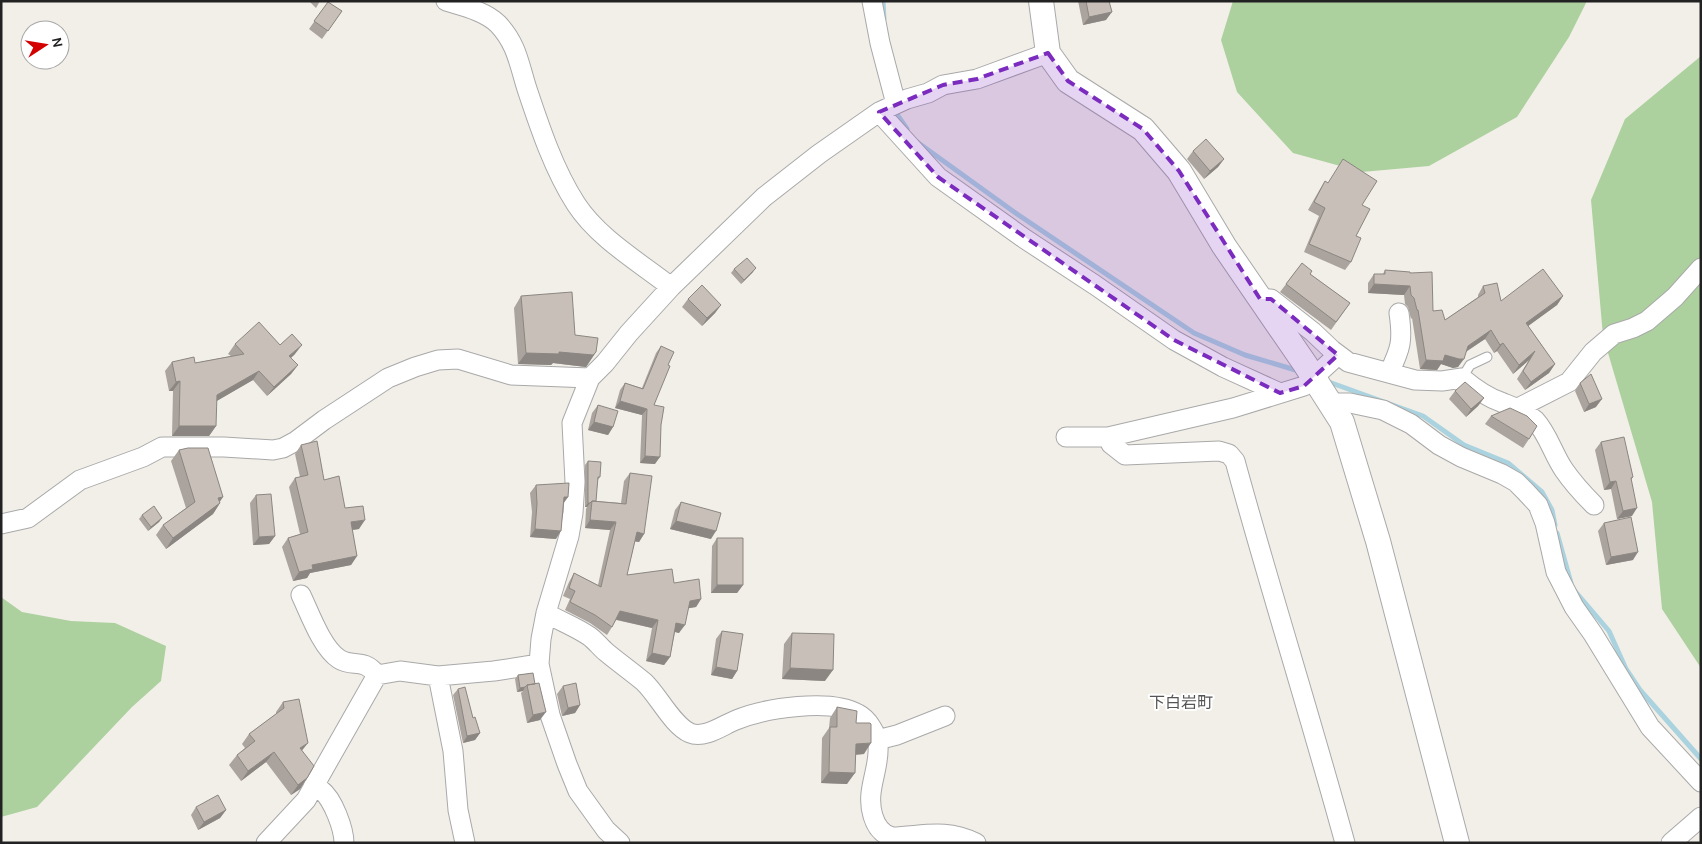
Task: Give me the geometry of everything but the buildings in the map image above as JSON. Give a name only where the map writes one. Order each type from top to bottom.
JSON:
[{"type":"street","points":[[446,1],[480,12],[497,23],[516,50],[526,88],[551,156],[577,204],[598,230],[671,287]]},
{"type":"street","points":[[872,1],[880,43],[887,108],[938,177],[1025,239],[1174,340],[1223,367],[1280,393]]},
{"type":"street","points":[[1041,1],[1048,53],[1068,81],[1143,129],[1179,171],[1224,246],[1342,422],[1378,541],[1457,843]]},
{"type":"street","points":[[620,843],[606,830],[578,790],[566,764],[550,715],[539,664],[546,613],[569,536],[573,513],[575,482],[572,423],[590,378],[671,287],[764,197],[818,154],[887,108],[907,99],[928,93],[943,85],[977,79],[1048,53]]},
{"type":"street","points":[[1518,408],[1569,382],[1593,352],[1614,334],[1647,321],[1675,297],[1701,268]]},
{"type":"street","points":[[1260,299],[1271,299],[1348,362],[1415,380],[1442,381],[1462,378],[1476,390],[1500,402],[1518,408],[1534,419],[1542,429],[1563,469],[1594,505]]},
{"type":"street","points":[[1389,373],[1399,352],[1402,336],[1399,313]]},
{"type":"street","points":[[1066,437],[1108,437],[1233,408],[1304,386],[1338,355]]},
{"type":"street","points":[[1,524],[28,518],[80,480],[143,457],[162,447],[224,447],[273,450],[283,448],[388,378],[438,360],[458,358],[511,375],[590,378]]},
{"type":"street","points":[[1329,403],[1350,403],[1384,410],[1411,424],[1439,445],[1461,457],[1502,474],[1516,482],[1526,491],[1538,505],[1545,523],[1556,572],[1574,608],[1650,727],[1701,782]]},
{"type":"street","points":[[1108,437],[1111,444],[1125,455],[1219,450],[1229,454],[1235,461],[1345,843]]},
{"type":"street","points":[[301,595],[330,650],[340,660],[370,667],[377,675]]},
{"type":"street","points":[[546,613],[590,636],[646,684],[682,728],[691,733],[704,733],[738,719],[757,714],[816,704],[846,709],[859,714],[868,722],[877,740],[870,806],[875,823],[881,831],[892,837],[932,833],[949,834],[976,843]]},
{"type":"street","points":[[377,675],[400,671],[438,676],[494,671],[539,664]]},
{"type":"street","points":[[266,843],[306,800],[377,675]]},
{"type":"street","points":[[438,676],[453,751],[458,810],[465,843]]},
{"type":"street","points":[[877,740],[897,735],[945,716]]},
{"type":"street","points":[[313,787],[321,790],[334,808],[344,833],[344,843]]},
{"type":"street","points":[[1671,843],[1701,817]]},
{"type":"lane","points":[[1462,378],[1470,366],[1487,357]]},
{"type":"highlighted area","points":[[1048,53],[1068,81],[1143,129],[1179,171],[1260,299],[1271,299],[1338,355],[1304,386],[1280,393],[1174,340],[938,177],[879,112],[943,85],[977,79]]},
{"type":"green space","points":[[1233,1],[1587,1],[1569,37],[1517,117],[1429,166],[1362,172],[1293,153],[1237,92],[1221,40]]},
{"type":"green space","points":[[1701,56],[1701,668],[1662,609],[1652,502],[1603,336],[1591,200],[1625,119]]},
{"type":"green space","points":[[1,597],[22,612],[71,621],[115,623],[166,646],[161,681],[132,707],[37,807],[1,817]]},
{"type":"waterway","points":[[883,1],[884,19]]},
{"type":"waterway","points":[[894,110],[907,129]]},
{"type":"waterway","points":[[917,142],[1017,214],[1194,333],[1245,355],[1299,371]]},
{"type":"waterway","points":[[1326,381],[1423,416],[1464,445],[1508,463],[1542,492],[1552,510],[1555,525]]},
{"type":"waterway","points":[[1557,533],[1571,583]]},
{"type":"waterway","points":[[1574,590],[1609,631],[1626,669],[1640,690],[1701,759]]},
{"type":"district","name":"下白岩町","points":[[1181,702]]}]
